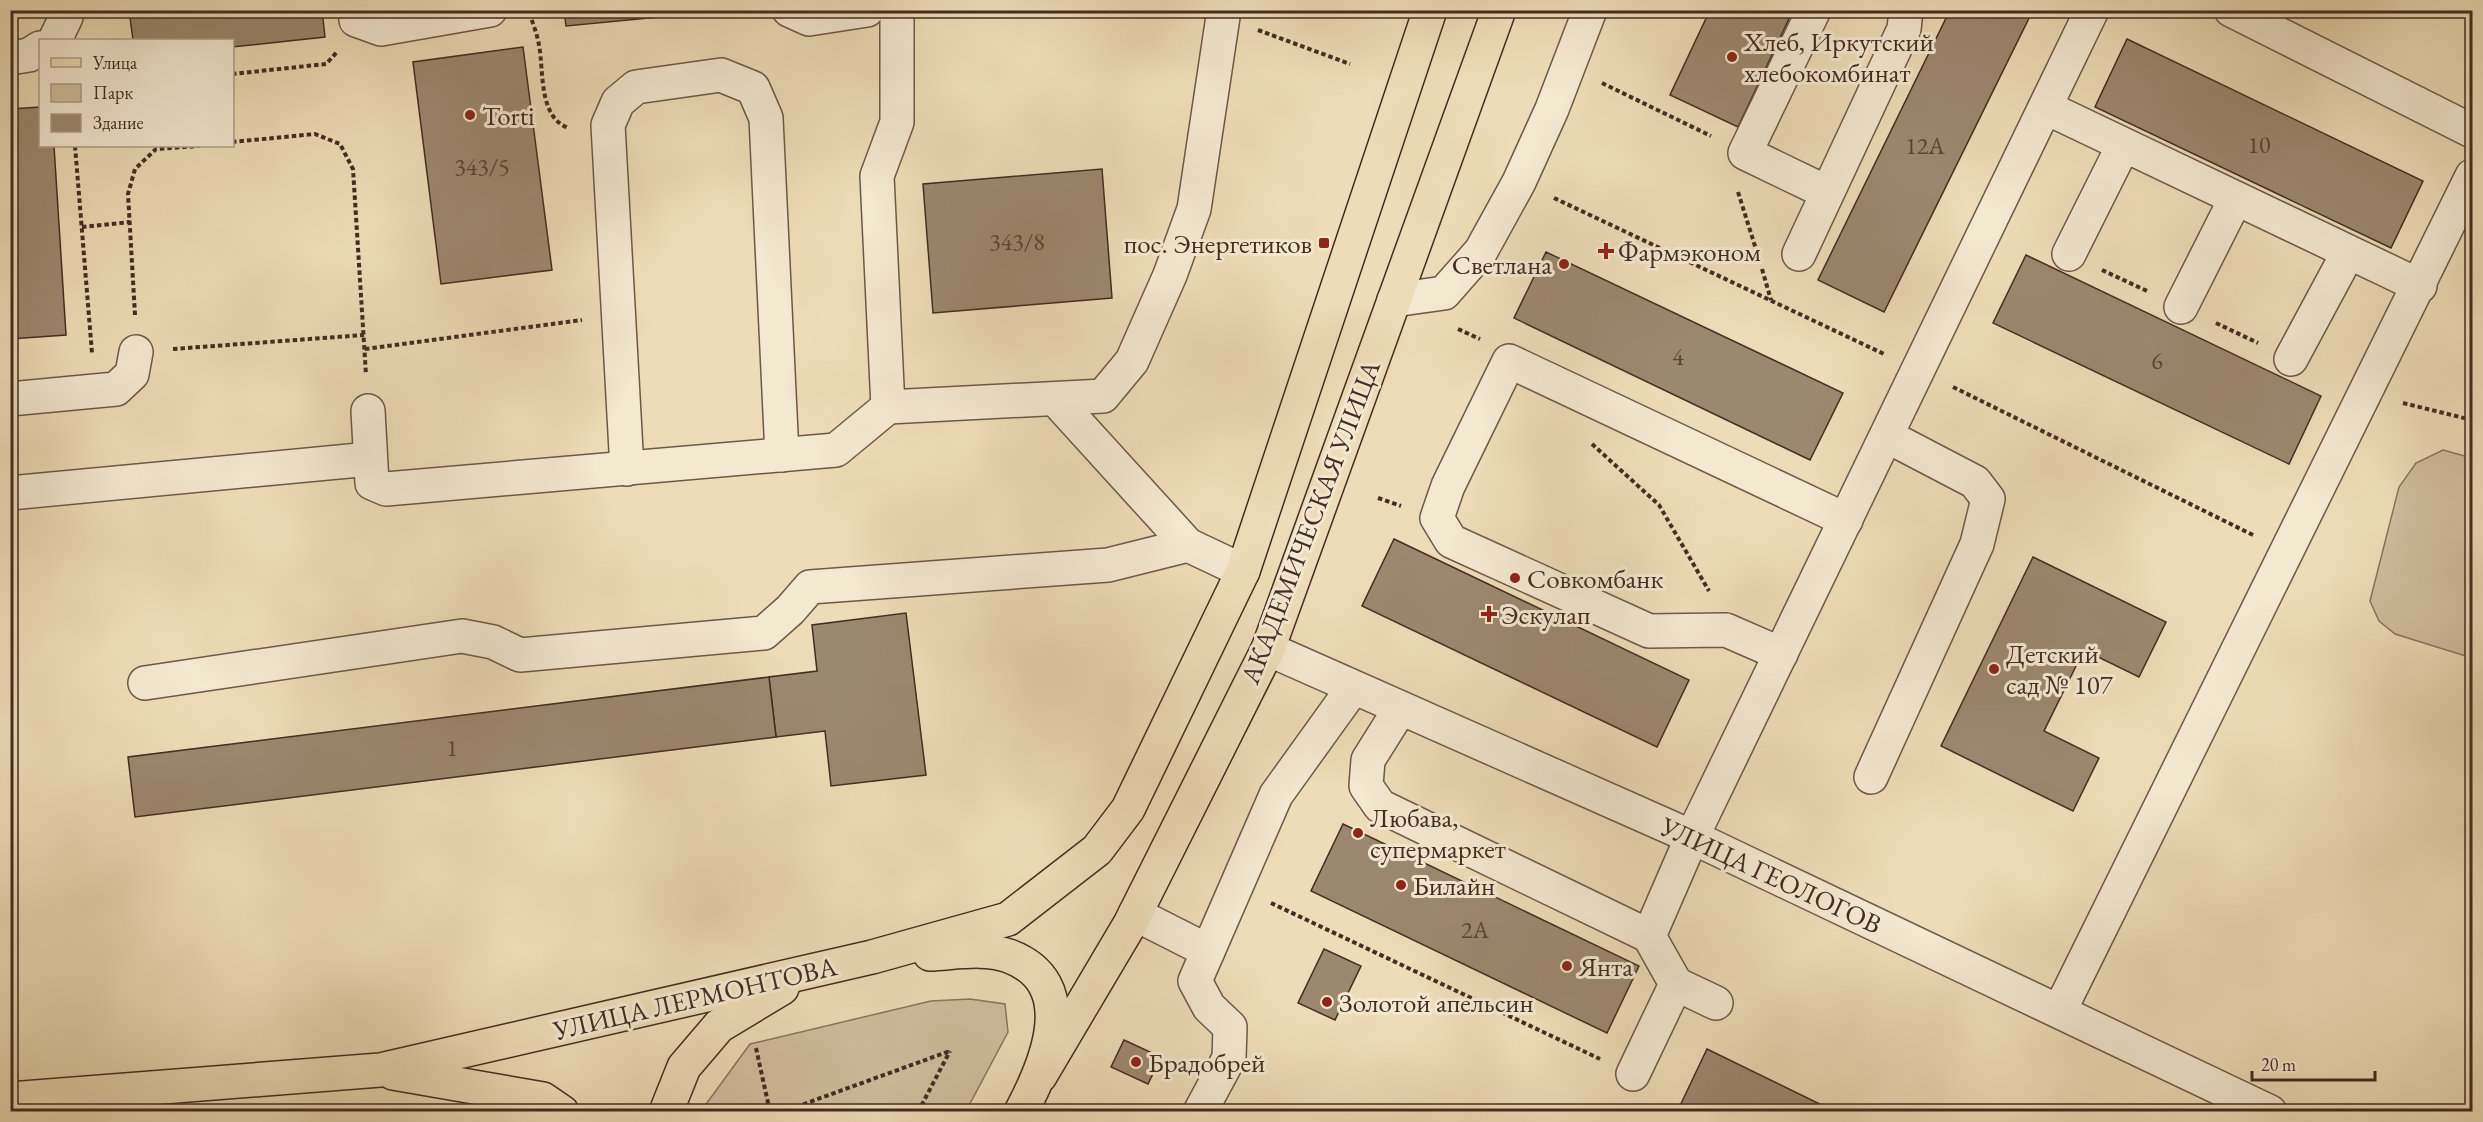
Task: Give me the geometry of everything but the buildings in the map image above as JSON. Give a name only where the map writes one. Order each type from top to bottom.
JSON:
[{"type":"main road","points":[[1243,572],[1430,10]]},
{"type":"main road","name":"АКАДЕМИЧЕСКАЯ УЛИЦА","points":[[1040,1076],[1135,914],[1268,650],[1499,10]]},
{"type":"main road","name":"УЛИЦА ЛЕРМОНТОВА","points":[[10,1099],[380,1070],[872,957],[1008,919],[1097,850],[1128,809],[1243,572]]},
{"type":"main road","points":[[666,1112],[684,1067],[719,1026],[772,991],[872,957],[981,952],[1008,956],[1032,970],[1049,991],[1054,1020],[1040,1076],[1021,1112]]},
{"type":"main road","name":"УЛИЦА ЛЕРМОНТОВА","points":[[380,1070],[543,1099],[562,1112]]},
{"type":"street","points":[[55,39],[66,17],[65,10]]},
{"type":"street","points":[[358,16],[381,30],[490,10]]},
{"type":"street","points":[[789,10],[809,19],[867,10]]},
{"type":"street","points":[[888,407],[877,176],[897,122],[897,10]]},
{"type":"street","points":[[1394,300],[1444,293],[1481,251],[1519,182],[1590,10]]},
{"type":"street","points":[[1814,10],[1745,153],[1826,192]]},
{"type":"street","points":[[1799,254],[1904,29],[1906,10]]},
{"type":"street","points":[[1649,936],[1692,837],[2092,10]]},
{"type":"street","points":[[2231,10],[2472,131]]},
{"type":"street","points":[[369,411],[372,483],[386,489],[836,450],[888,407],[1103,396],[1132,361],[1170,275],[1194,209],[1223,13]]},
{"type":"street","points":[[10,58],[29,55],[39,49]]},
{"type":"street","points":[[627,469],[608,125],[618,102],[636,87],[721,75],[753,87],[766,118],[782,455]]},
{"type":"street","points":[[2046,108],[2235,200],[2420,286]]},
{"type":"street","points":[[2069,254],[2123,146]]},
{"type":"street","points":[[2060,1010],[2364,393],[2420,286],[2472,176]]},
{"type":"street","points":[[2181,307],[2235,200]]},
{"type":"street","points":[[2291,359],[2348,253]]},
{"type":"street","points":[[10,399],[116,389],[132,374],[136,352]]},
{"type":"street","points":[[1781,654],[1726,630],[1648,631],[1451,541],[1437,518],[1448,486],[1509,361],[1846,520]]},
{"type":"street","points":[[1056,400],[1188,545],[1243,572]]},
{"type":"street","points":[[1871,777],[1977,544],[1988,499],[1975,482],[1887,436]]},
{"type":"street","points":[[10,493],[370,459]]},
{"type":"street","points":[[145,683],[462,636],[493,642],[520,655],[764,633],[810,587],[1108,565],[1188,545]]},
{"type":"street","name":"УЛИЦА ГЕОЛОГОВ","points":[[1268,650],[1692,837],[2060,1010],[2270,1112]]},
{"type":"street","points":[[1200,1112],[1229,1058],[1230,1027],[1209,1007],[1195,981],[1276,795],[1353,688]]},
{"type":"street","points":[[1400,709],[1368,760],[1366,786],[1380,806],[1649,936],[1676,984],[1716,1004]]},
{"type":"street","points":[[1135,914],[1208,951]]},
{"type":"street","points":[[1633,1074],[1676,984]]},
{"type":"path","points":[[528,10],[539,44],[548,108],[559,125],[577,130],[608,125]]},
{"type":"path","points":[[1223,13],[1350,64]]},
{"type":"path","points":[[234,74],[326,64],[358,16]]},
{"type":"path","points":[[1568,67],[1745,153],[1735,182],[1772,300]]},
{"type":"path","points":[[234,142],[315,134],[340,144],[353,169],[369,411]]},
{"type":"path","points":[[75,147],[92,356]]},
{"type":"path","points":[[188,147],[156,150],[135,169],[128,194],[136,352],[364,335]]},
{"type":"path","points":[[82,227],[130,222]]},
{"type":"path","points":[[365,349],[618,315]]},
{"type":"path","points":[[1458,329],[1494,346],[1509,361]]},
{"type":"path","points":[[2364,393],[2472,420]]},
{"type":"path","points":[[1588,441],[1659,505],[1734,633]]},
{"type":"path","points":[[1237,887],[1633,1074]]},
{"type":"path","points":[[755,1039],[770,1112]]},
{"type":"path","points":[[782,1112],[950,1051],[918,1112]]},
{"type":"green space","points":[[2443,450],[2472,458],[2472,658],[2395,634],[2379,621],[2370,601],[2399,487],[2416,463]]},
{"type":"green space","points":[[970,999],[1005,1004],[1008,1032],[966,1111],[701,1111],[750,1044],[931,1001]]},
{"type":"place","name":"Хлеб, Иркутский хлебокомбинат","points":[[1732,57]]},
{"type":"place","name":"Torti","points":[[470,115]]},
{"type":"place","name":"пос. Энергетиков","points":[[1324,243]]},
{"type":"place","name":"Фармэконом","points":[[1606,251]]},
{"type":"place","name":"Светлана","points":[[1564,264]]},
{"type":"place","name":"Совкомбанк","points":[[1515,578]]},
{"type":"place","name":"Эскулап","points":[[1489,614]]},
{"type":"place","name":"Детский сад № 107","points":[[1994,669]]},
{"type":"place","name":"Любава, супермаркет","points":[[1358,833]]},
{"type":"place","name":"Билайн","points":[[1401,885]]},
{"type":"place","name":"Янта","points":[[1567,966]]},
{"type":"place","name":"Золотой апельсин","points":[[1327,1002]]},
{"type":"place","name":"Брадобрей","points":[[1136,1062]]}]
